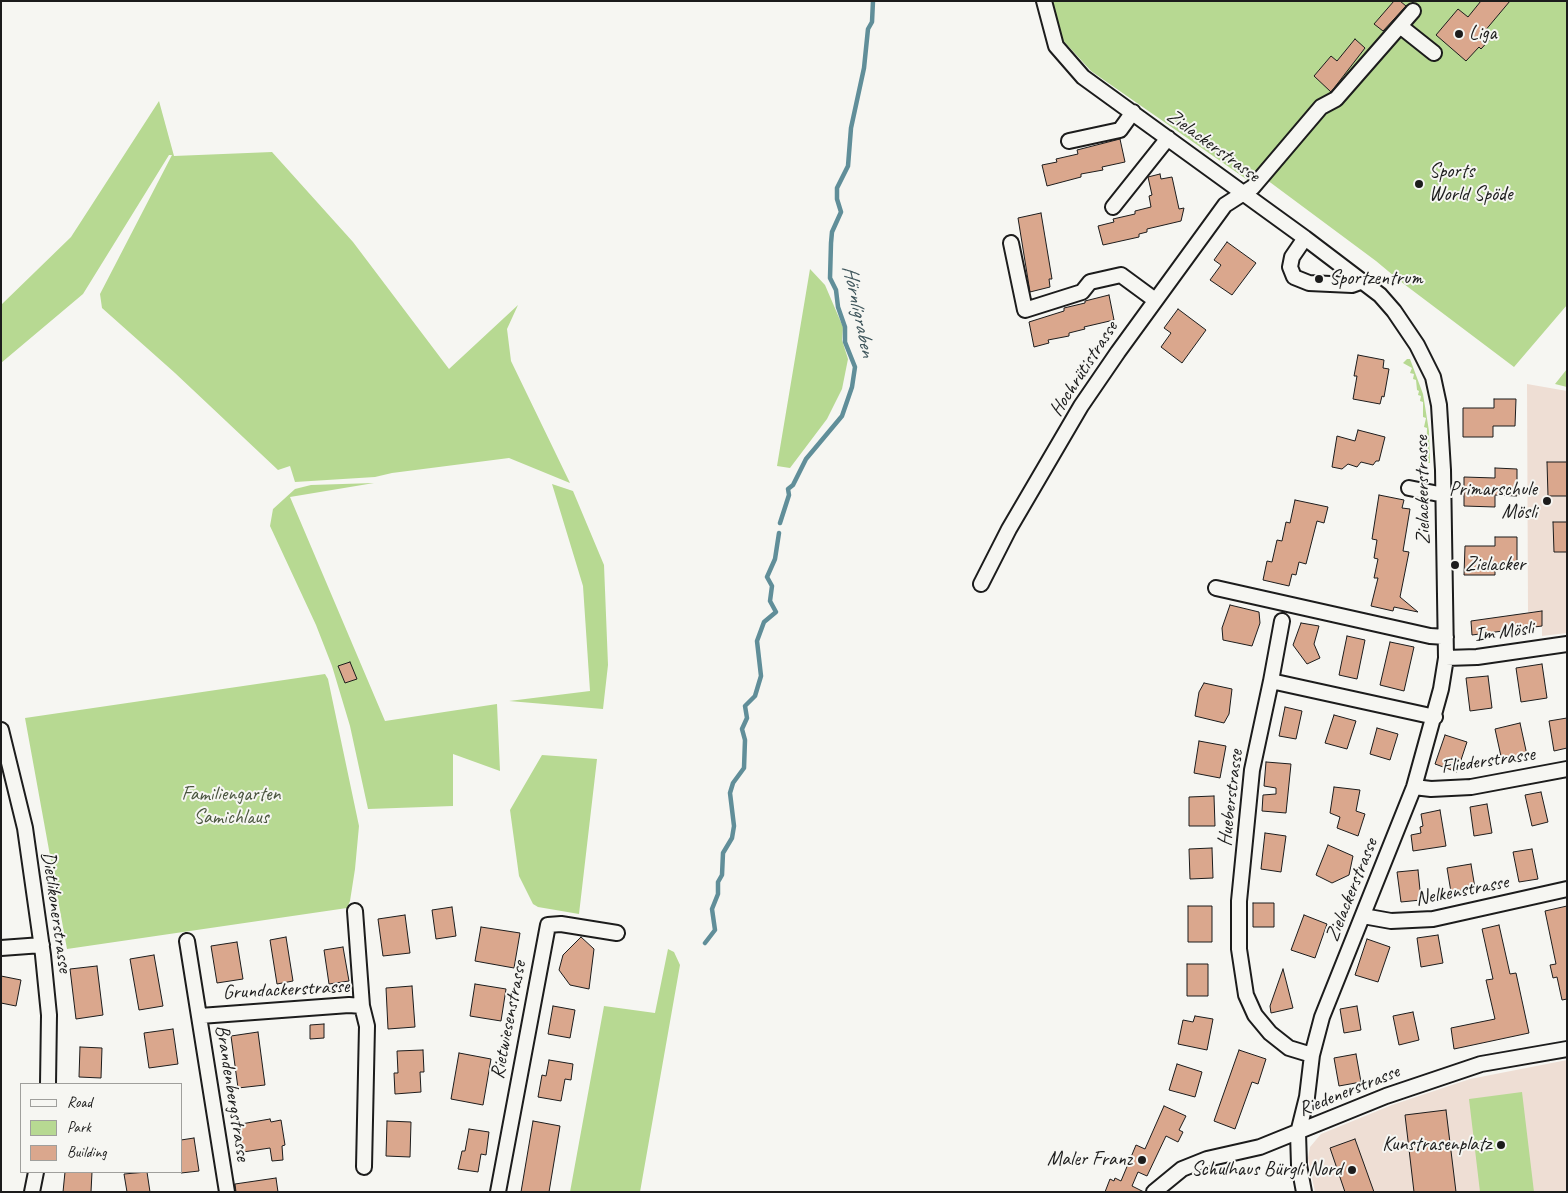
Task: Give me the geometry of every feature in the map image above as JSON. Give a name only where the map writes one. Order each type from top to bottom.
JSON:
[{"type":"street","name":"Zielackerstrasse","points":[[1044,1],[1056,46],[1084,77],[1363,280],[1394,311],[1417,345],[1433,377],[1442,427],[1446,658],[1435,717],[1414,787],[1322,1017],[1312,1055],[1307,1097],[1298,1133],[1299,1165],[1304,1192]]},
{"type":"street","name":"Hochrütistrasse","points":[[981,584],[1008,529],[1081,406],[1155,300],[1225,205],[1253,187],[1321,107],[1336,99],[1413,11]]},
{"type":"street","points":[[1400,26],[1434,53]]},
{"type":"street","points":[[1069,141],[1120,130],[1133,112]]},
{"type":"street","points":[[1113,207],[1168,138]]},
{"type":"street","points":[[1305,238],[1292,257],[1290,267],[1294,276],[1309,283],[1352,285],[1363,280]]},
{"type":"street","points":[[1011,243],[1025,310],[1082,292],[1090,282],[1122,275],[1155,300]]},
{"type":"street","points":[[1409,488],[1444,495]]},
{"type":"street","points":[[1216,588],[1430,636],[1446,637]]},
{"type":"street","name":"Hueberstrasse","points":[[1282,621],[1252,770],[1239,901],[1239,949],[1246,994],[1255,1015],[1270,1033],[1290,1048],[1312,1055]]},
{"type":"street","name":"Im Mösli","points":[[1446,658],[1476,657],[1567,644]]},
{"type":"street","points":[[1271,681],[1435,717]]},
{"type":"street","name":"Dietlikonerstrasse","points":[[1,730],[25,828],[42,945],[49,1015],[48,1083]]},
{"type":"street","name":"Fliederstrasse","points":[[1414,787],[1431,789],[1471,787],[1567,769]]},
{"type":"street","name":"Nelkenstrasse","points":[[1364,916],[1391,921],[1433,919],[1567,890]]},
{"type":"street","points":[[355,911],[362,1006]]},
{"type":"street","name":"Rietwiesenstrasse","points":[[498,1192],[548,925],[561,924],[617,934]]},
{"type":"street","name":"Brandenbergstrasse","points":[[187,941],[228,1192]]},
{"type":"street","points":[[1,948],[42,945]]},
{"type":"street","name":"Grundackerstrasse","points":[[200,1016],[340,1005],[362,1006],[367,1026],[364,1167]]},
{"type":"street","name":"Riedenerstrasse","points":[[1154,1192],[1182,1169],[1298,1133],[1386,1096],[1481,1064],[1567,1049]]},
{"type":"street","points":[[32,1192],[36,1173]]},
{"type":"shaded area","name":"Primarschule Mösli","points":[[1527,384],[1567,391],[1567,633],[1542,636],[1542,611],[1528,612]]},
{"type":"shaded area","points":[[1567,1060],[1567,1192],[1315,1192],[1308,1158],[1310,1147],[1321,1134],[1392,1105],[1470,1079]]},
{"type":"green space","name":"Sports World Spöde","points":[[1052,1],[1567,1],[1567,305],[1514,367],[1267,180],[1249,181],[1091,71],[1060,37]]},
{"type":"green space","points":[[159,101],[174,156],[272,152],[353,242],[449,369],[518,305],[507,329],[511,361],[570,483],[509,458],[392,473],[375,477],[295,482],[290,466],[278,470],[175,373],[102,308],[100,294],[172,155],[169,155],[83,294],[1,363],[1,305],[71,237]]},
{"type":"green space","points":[[810,269],[825,285],[843,327],[842,340],[848,359],[842,389],[827,419],[790,468],[777,466]]},
{"type":"green space","points":[[1410,359],[1423,394],[1429,431],[1430,463],[1426,463],[1427,428],[1424,427],[1426,418],[1423,417],[1423,402],[1420,401],[1421,396],[1418,395],[1419,391],[1417,390],[1416,380],[1413,379],[1414,374],[1410,373],[1412,368],[1403,363]]},
{"type":"green space","points":[[1567,369],[1567,387],[1555,384]]},
{"type":"green space","points":[[374,483],[290,497],[385,721],[497,704],[500,771],[453,754],[453,806],[368,809],[350,726],[332,666],[316,625],[270,526],[273,509],[295,489],[311,485]]},
{"type":"green space","points":[[552,484],[573,491],[604,565],[608,665],[603,709],[509,701],[590,691],[583,586]]},
{"type":"green space","name":"Familiengarten Samichlaus","points":[[325,674],[328,679],[359,826],[355,869],[350,901],[347,908],[67,949],[25,718]]},
{"type":"green space","points":[[542,755],[597,759],[579,914],[538,907],[533,904],[519,876],[510,810]]},
{"type":"green space","points":[[668,949],[674,952],[680,965],[640,1192],[570,1192],[604,1006],[655,1013]]},
{"type":"green space","name":"Kunstrasenplatz","points":[[1522,1092],[1534,1192],[1480,1192],[1469,1099]]},
{"type":"building","points":[[1394,1],[1400,1],[1406,6],[1383,31],[1374,24]]},
{"type":"building","points":[[1481,1],[1510,1],[1484,32],[1491,38],[1481,49],[1479,47],[1466,61],[1436,35],[1458,9],[1468,17]]},
{"type":"building","points":[[1355,39],[1365,48],[1331,92],[1314,76],[1331,56],[1337,61]]},
{"type":"building","points":[[1120,139],[1125,162],[1102,167],[1103,170],[1081,174],[1081,177],[1047,186],[1042,165],[1057,162],[1056,159],[1078,154],[1077,150]]},
{"type":"building","points":[[1160,174],[1161,179],[1172,177],[1179,209],[1184,208],[1181,221],[1147,229],[1147,232],[1139,234],[1139,237],[1103,245],[1098,226],[1114,222],[1113,219],[1135,214],[1135,211],[1151,207],[1149,196],[1152,195],[1148,177]]},
{"type":"building","points":[[1041,213],[1052,279],[1049,279],[1050,287],[1030,292],[1018,218]]},
{"type":"building","points":[[1227,242],[1256,263],[1232,295],[1210,280],[1221,265],[1214,260]]},
{"type":"building","points":[[1109,295],[1114,320],[1084,327],[1085,329],[1069,333],[1069,336],[1048,340],[1049,343],[1034,347],[1029,322],[1064,311],[1064,308]]},
{"type":"building","points":[[1178,309],[1206,330],[1182,363],[1161,347],[1171,333],[1164,328]]},
{"type":"building","points":[[1358,355],[1384,360],[1383,368],[1389,369],[1384,397],[1382,396],[1380,404],[1353,399],[1357,376],[1354,376]]},
{"type":"building","points":[[1494,399],[1516,399],[1515,426],[1493,426],[1493,437],[1463,437],[1463,408],[1494,408]]},
{"type":"building","points":[[1358,430],[1385,437],[1379,461],[1376,461],[1373,465],[1361,462],[1357,467],[1348,464],[1342,469],[1332,467],[1337,436],[1355,441]]},
{"type":"building","points":[[1547,462],[1567,462],[1567,496],[1548,496]]},
{"type":"building","points":[[1495,468],[1517,469],[1517,496],[1495,495],[1495,507],[1464,506],[1464,477],[1495,478]]},
{"type":"building","points":[[1379,495],[1404,500],[1402,508],[1410,509],[1403,551],[1409,552],[1400,597],[1418,612],[1394,607],[1393,611],[1371,606],[1378,578],[1374,578],[1378,559],[1374,558],[1377,540],[1372,539]]},
{"type":"building","points":[[1295,500],[1328,507],[1324,523],[1317,521],[1306,564],[1299,562],[1296,575],[1292,574],[1289,586],[1263,580],[1267,561],[1272,562],[1277,540],[1282,541],[1286,522],[1290,523]]},
{"type":"building","points":[[1553,522],[1567,522],[1567,552],[1554,552]]},
{"type":"building","points":[[1495,537],[1517,537],[1517,564],[1495,564],[1495,575],[1464,575],[1465,546],[1495,546]]},
{"type":"building","points":[[1230,605],[1259,612],[1260,623],[1252,646],[1223,640],[1222,628]]},
{"type":"building","points":[[1542,611],[1542,626],[1472,635],[1471,621]]},
{"type":"building","points":[[1301,623],[1319,626],[1314,644],[1320,658],[1307,664],[1293,645]]},
{"type":"building","points":[[1347,636],[1365,640],[1357,679],[1339,675]]},
{"type":"building","points":[[1390,642],[1414,647],[1404,691],[1380,685]]},
{"type":"building","points":[[350,662],[357,679],[345,683],[338,666]]},
{"type":"building","points":[[1542,664],[1547,698],[1521,702],[1516,668]]},
{"type":"building","points":[[1488,676],[1492,708],[1470,711],[1466,678]]},
{"type":"building","points":[[1204,683],[1232,689],[1229,714],[1224,723],[1195,716],[1199,692]]},
{"type":"building","points":[[1285,707],[1302,711],[1296,739],[1279,736]]},
{"type":"building","points":[[1334,715],[1356,721],[1347,749],[1325,743]]},
{"type":"building","points":[[1567,718],[1567,748],[1554,751],[1549,721]]},
{"type":"building","points":[[1520,723],[1527,755],[1502,761],[1495,729]]},
{"type":"building","points":[[1377,728],[1398,734],[1390,760],[1370,754]]},
{"type":"building","points":[[1445,735],[1467,742],[1457,772],[1435,764]]},
{"type":"building","points":[[1199,741],[1226,746],[1220,778],[1194,773]]},
{"type":"building","points":[[1266,762],[1291,764],[1286,813],[1262,811],[1263,795],[1276,794],[1276,788],[1264,786]]},
{"type":"building","points":[[1334,787],[1360,790],[1356,811],[1365,814],[1358,836],[1337,828],[1340,817],[1330,813]]},
{"type":"building","points":[[1541,792],[1548,822],[1532,826],[1525,795]]},
{"type":"building","points":[[1214,796],[1215,826],[1189,826],[1189,797]]},
{"type":"building","points":[[1487,804],[1492,833],[1474,836],[1470,807]]},
{"type":"building","points":[[1440,810],[1446,846],[1413,851],[1411,835],[1421,833],[1420,827],[1423,826],[1421,814]]},
{"type":"building","points":[[1265,833],[1286,836],[1281,872],[1261,869]]},
{"type":"building","points":[[1328,845],[1353,856],[1349,875],[1332,883],[1316,875]]},
{"type":"building","points":[[1212,848],[1213,878],[1190,879],[1189,849]]},
{"type":"building","points":[[1532,849],[1538,879],[1519,882],[1513,852]]},
{"type":"building","points":[[1471,864],[1475,888],[1451,892],[1447,868]]},
{"type":"building","points":[[1418,870],[1421,900],[1401,902],[1397,872]]},
{"type":"building","points":[[1253,903],[1274,903],[1274,927],[1253,927]]},
{"type":"building","points":[[1188,906],[1212,906],[1212,942],[1188,942]]},
{"type":"building","points":[[1567,906],[1567,999],[1562,1000],[1557,977],[1553,978],[1550,965],[1556,964],[1545,911]]},
{"type":"building","points":[[452,907],[456,936],[436,939],[432,910]]},
{"type":"building","points":[[405,915],[410,953],[383,956],[378,919]]},
{"type":"building","points":[[1304,915],[1327,924],[1315,958],[1291,950]]},
{"type":"building","points":[[1499,925],[1510,974],[1516,973],[1529,1033],[1454,1049],[1451,1028],[1495,1019],[1486,980],[1493,979],[1482,929]]},
{"type":"building","points":[[481,927],[520,933],[514,968],[475,961]]},
{"type":"building","points":[[1438,935],[1443,963],[1421,967],[1417,938]]},
{"type":"building","points":[[286,937],[293,981],[277,984],[270,940]]},
{"type":"building","points":[[581,937],[594,949],[589,989],[570,985],[559,970],[563,955]]},
{"type":"building","points":[[1367,939],[1390,947],[1378,982],[1355,975]]},
{"type":"building","points":[[237,942],[243,979],[217,983],[211,946]]},
{"type":"building","points":[[343,947],[349,981],[329,984],[324,950]]},
{"type":"building","points":[[154,955],[163,1006],[139,1010],[130,959]]},
{"type":"building","points":[[1187,964],[1208,964],[1208,996],[1187,996]]},
{"type":"building","points":[[97,966],[103,1015],[76,1019],[70,969]]},
{"type":"building","points":[[1283,969],[1293,1008],[1271,1013],[1270,1006]]},
{"type":"building","points":[[1,976],[21,980],[16,1006],[1,1003]]},
{"type":"building","points":[[475,984],[506,989],[501,1021],[470,1016]]},
{"type":"building","points":[[412,986],[415,1027],[388,1029],[386,988]]},
{"type":"building","points":[[553,1006],[575,1010],[570,1038],[548,1034]]},
{"type":"building","points":[[1357,1006],[1361,1030],[1344,1033],[1340,1009]]},
{"type":"building","points":[[1413,1012],[1419,1040],[1399,1045],[1393,1016]]},
{"type":"building","points":[[1195,1016],[1213,1019],[1207,1050],[1178,1044],[1183,1020],[1193,1022]]},
{"type":"building","points":[[324,1024],[324,1038],[310,1039],[310,1025]]},
{"type":"building","points":[[173,1029],[178,1064],[149,1068],[144,1033]]},
{"type":"building","points":[[258,1032],[265,1085],[238,1088],[231,1036]]},
{"type":"building","points":[[80,1047],[102,1048],[101,1078],[79,1077]]},
{"type":"building","points":[[423,1050],[424,1072],[420,1072],[421,1092],[395,1094],[394,1073],[398,1073],[397,1051]]},
{"type":"building","points":[[1239,1050],[1266,1059],[1258,1084],[1252,1082],[1235,1129],[1214,1121]]},
{"type":"building","points":[[459,1053],[491,1059],[483,1105],[451,1099]]},
{"type":"building","points":[[1356,1054],[1361,1082],[1339,1086],[1334,1058]]},
{"type":"building","points":[[549,1060],[573,1064],[571,1080],[565,1079],[561,1101],[538,1097],[542,1075],[546,1076]]},
{"type":"building","points":[[1177,1064],[1202,1072],[1195,1097],[1169,1090]]},
{"type":"building","points":[[1164,1106],[1186,1116],[1179,1130],[1183,1132],[1178,1142],[1166,1136],[1147,1176],[1138,1172],[1132,1186],[1144,1192],[1105,1192],[1110,1179],[1114,1181],[1115,1178],[1121,1181],[1136,1145],[1145,1149]]},
{"type":"building","points":[[1446,1110],[1456,1192],[1414,1192],[1405,1115]]},
{"type":"building","points":[[270,1119],[271,1122],[281,1120],[285,1145],[282,1146],[283,1160],[272,1161],[270,1148],[243,1152],[239,1127],[241,1124]]},
{"type":"building","points":[[387,1121],[411,1122],[410,1157],[386,1156]]},
{"type":"building","points":[[533,1121],[560,1126],[549,1192],[521,1192]]},
{"type":"building","points":[[469,1129],[489,1132],[486,1155],[481,1154],[478,1172],[458,1169],[462,1151],[465,1151]]},
{"type":"building","points":[[194,1138],[199,1171],[182,1173],[182,1140]]},
{"type":"building","name":"Schulhaus Bürgli Nord","points":[[1355,1139],[1374,1192],[1345,1192],[1330,1148]]},
{"type":"building","points":[[65,1173],[92,1173],[91,1192],[63,1192]]},
{"type":"building","points":[[147,1173],[150,1192],[127,1192],[124,1174]]},
{"type":"building","points":[[276,1178],[278,1192],[236,1192],[235,1184]]},
{"type":"waterway","name":"Hörnligraben","points":[[780,523],[789,495],[788,489],[793,485],[806,459],[842,416],[852,387],[855,367],[845,342],[845,327],[838,307],[836,290],[830,278],[831,243],[832,232],[841,212],[837,199],[837,188],[848,166],[851,128],[864,68],[868,29],[872,22],[873,1]]},
{"type":"waterway","points":[[705,943],[715,930],[712,909],[718,894],[718,882],[722,875],[723,853],[732,838],[734,826],[730,793],[733,783],[744,768],[745,740],[742,729],[747,718],[745,706],[755,696],[761,676],[757,641],[764,622],[776,612],[770,601],[772,586],[767,577],[775,559],[779,533]]},
{"type":"place","name":"Liga","points":[[1459,34]]},
{"type":"place","name":"Sports World Spöde","points":[[1419,184]]},
{"type":"place","name":"Sportzentrum","points":[[1319,279]]},
{"type":"place","name":"Primarschule Mösli","points":[[1547,501]]},
{"type":"place","name":"Zielacker","points":[[1455,565]]},
{"type":"place","name":"Kunstrasenplatz","points":[[1501,1145]]},
{"type":"place","name":"Maler Franz","points":[[1142,1160]]},
{"type":"place","name":"Schulhaus Bürgli Nord","points":[[1352,1170]]}]
